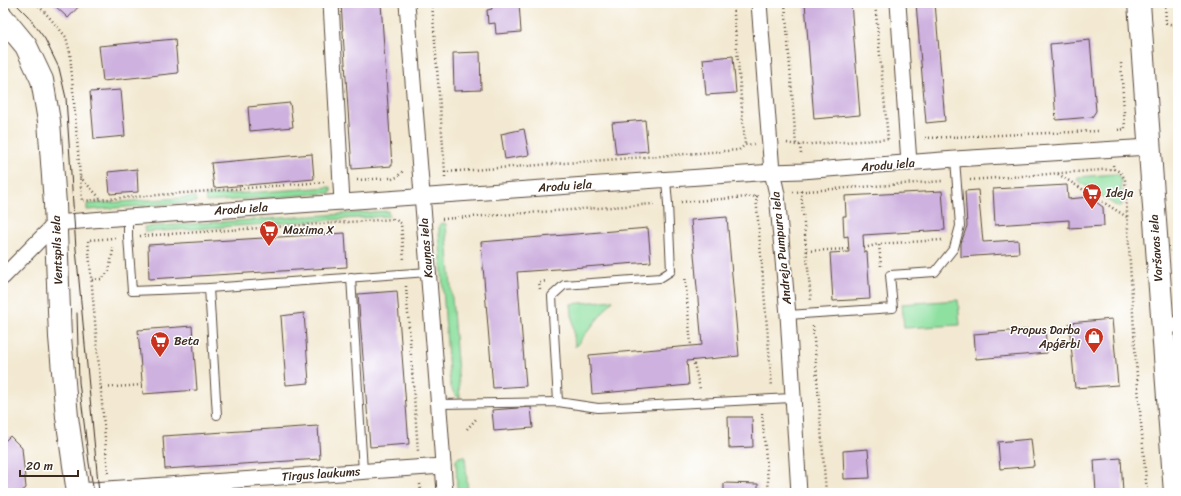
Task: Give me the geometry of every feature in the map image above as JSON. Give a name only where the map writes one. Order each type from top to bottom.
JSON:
[{"type":"street","points":[[330,3],[342,202]]},
{"type":"street","name":"Kauņas iela","points":[[407,3],[440,404],[445,493]]},
{"type":"street","name":"Andreja Pumpura iela","points":[[759,3],[772,172],[777,194],[788,316],[799,493]]},
{"type":"street","points":[[898,3],[909,163]]},
{"type":"street","name":"Varšavas iela","points":[[1139,3],[1149,147],[1170,326],[1175,493]]},
{"type":"street","name":"Ventspils iela","points":[[3,18],[26,46],[42,80],[49,121],[56,223],[61,351],[67,417],[78,492]]},
{"type":"street","name":"Arodu iela","points":[[56,223],[422,196],[1149,147]]},
{"type":"street","points":[[3,277],[56,223]]},
{"type":"street","name":"Tirgus laukums","points":[[78,492],[443,466]]},
{"type":"lane","points":[[788,316],[893,308],[890,275],[935,272],[954,248],[960,226],[955,159]]},
{"type":"lane","points":[[558,402],[552,296],[564,284],[660,278],[671,271],[666,180]]},
{"type":"lane","points":[[128,217],[132,292],[428,272]]},
{"type":"lane","points":[[351,277],[363,471]]},
{"type":"lane","points":[[209,288],[217,415]]},
{"type":"lane","points":[[440,404],[558,402],[598,408],[792,398]]},
{"type":"path","points":[[36,3],[66,37],[70,53],[82,201],[392,178]]},
{"type":"path","points":[[432,3],[445,183]]},
{"type":"path","points":[[733,3],[745,145]]},
{"type":"path","points":[[785,3],[796,145]]},
{"type":"path","points":[[875,3],[888,139]]},
{"type":"path","points":[[1165,3],[1166,23],[1178,26]]},
{"type":"path","points":[[784,142],[800,145],[908,138],[1098,131]]},
{"type":"path","points":[[445,172],[739,150],[745,145],[756,144]]},
{"type":"path","points":[[800,145],[801,159]]},
{"type":"path","points":[[1058,174],[1128,217]]},
{"type":"path","points":[[80,176],[102,200]]},
{"type":"path","points":[[1125,179],[1136,364],[1147,493]]},
{"type":"path","points":[[802,191],[826,493]]},
{"type":"path","points":[[440,220],[668,204],[766,195]]},
{"type":"path","points":[[756,196],[772,392],[761,400],[769,493]]},
{"type":"path","points":[[394,214],[394,219]]},
{"type":"path","points":[[109,489],[88,240],[394,219],[401,223],[421,493]]},
{"type":"path","points":[[92,280],[102,279],[109,271],[115,238]]},
{"type":"path","points":[[864,248],[879,244]]},
{"type":"path","points":[[807,251],[849,249]]},
{"type":"path","points":[[540,289],[539,282],[555,281]]},
{"type":"path","points":[[693,360],[700,391]]},
{"type":"path","points":[[100,388],[142,385]]},
{"type":"green space","points":[[1115,174],[1121,179],[1121,207],[1118,207],[1077,180],[1078,177]]},
{"type":"green space","points":[[331,187],[331,193],[206,202],[205,196]]},
{"type":"green space","points":[[195,197],[196,202],[87,210],[87,204]]},
{"type":"green space","points":[[388,211],[389,216],[145,232],[144,227]]},
{"type":"green space","points":[[442,223],[446,224],[460,398],[452,391],[449,377],[439,232],[439,225]]},
{"type":"green space","points":[[613,300],[575,347],[571,304]]},
{"type":"green space","points":[[958,300],[960,325],[904,328],[902,304]]},
{"type":"green space","points":[[465,456],[468,493],[459,493],[457,487],[456,460],[459,457]]},
{"type":"building","points":[[52,3],[82,3],[68,18]]},
{"type":"building","points":[[341,3],[381,3],[392,166],[352,169]]},
{"type":"building","points":[[491,3],[519,3],[521,32],[496,34],[495,23],[488,24],[487,10],[492,9]]},
{"type":"building","points":[[805,3],[851,3],[860,115],[814,119]]},
{"type":"building","points":[[916,3],[935,3],[945,121],[926,123]]},
{"type":"building","points":[[175,39],[178,73],[103,81],[99,46]]},
{"type":"building","points":[[1090,40],[1096,111],[1092,117],[1056,120],[1050,44]]},
{"type":"building","points":[[480,52],[481,90],[454,91],[453,53]]},
{"type":"building","points":[[733,56],[736,93],[706,95],[703,59]]},
{"type":"building","points":[[121,90],[125,136],[94,139],[90,92]]},
{"type":"building","points":[[290,103],[293,127],[250,131],[248,107]]},
{"type":"building","points":[[645,120],[648,151],[616,154],[612,123]]},
{"type":"building","points":[[524,129],[529,155],[505,159],[501,134]]},
{"type":"building","points":[[312,154],[314,179],[214,188],[211,163]]},
{"type":"building","points":[[137,169],[138,192],[110,194],[108,172]]},
{"type":"building","points":[[1067,185],[1068,199],[1089,197],[1103,207],[1104,226],[1069,228],[1069,220],[995,225],[993,189]]},
{"type":"building","points":[[978,190],[983,242],[1018,240],[1019,253],[961,257],[961,243],[967,226],[965,191]]},
{"type":"building","points":[[942,191],[945,230],[863,235],[864,252],[867,252],[870,299],[833,301],[830,253],[849,252],[848,236],[844,237],[843,216],[846,216],[845,196]]},
{"type":"building","points":[[727,217],[739,356],[687,361],[689,385],[592,394],[589,355],[702,345],[691,220]]},
{"type":"building","points":[[648,228],[651,262],[517,272],[526,386],[493,388],[481,242]]},
{"type":"building","points":[[345,233],[347,267],[149,279],[148,245]]},
{"type":"building","points":[[397,291],[409,444],[370,447],[358,294]]},
{"type":"building","points":[[304,313],[309,383],[286,385],[281,316]]},
{"type":"building","name":"Propus Darba Apģērbi","points":[[1112,319],[1118,385],[1075,388],[1069,323]]},
{"type":"building","points":[[192,326],[197,390],[143,394],[138,330]]},
{"type":"building","points":[[1045,328],[1047,353],[976,359],[974,334]]},
{"type":"building","points":[[531,407],[533,428],[494,431],[492,410]]},
{"type":"building","points":[[728,417],[752,417],[753,447],[729,448]]},
{"type":"building","points":[[318,426],[320,459],[165,469],[163,436]]},
{"type":"building","points":[[10,436],[22,448],[26,488],[20,493],[3,493],[3,443]]},
{"type":"building","points":[[1031,439],[1034,466],[1000,469],[998,442]]},
{"type":"building","points":[[868,449],[870,478],[844,479],[843,451]]},
{"type":"building","points":[[1121,458],[1123,493],[1096,493],[1094,460]]},
{"type":"building","points":[[724,483],[758,484],[758,493],[724,493]]},
{"type":"tram line","points":[[15,3],[28,16],[45,39],[59,68],[66,98],[76,249],[99,493]]},
{"type":"tram line","points":[[77,313],[79,382],[94,493]]},
{"type":"place","name":"Ideja","points":[[1092,210]]},
{"type":"place","name":"Maxima X","points":[[269,247]]},
{"type":"place","name":"Propus Darba Apģērbi","points":[[1094,354]]},
{"type":"place","name":"Beta","points":[[160,358]]}]
